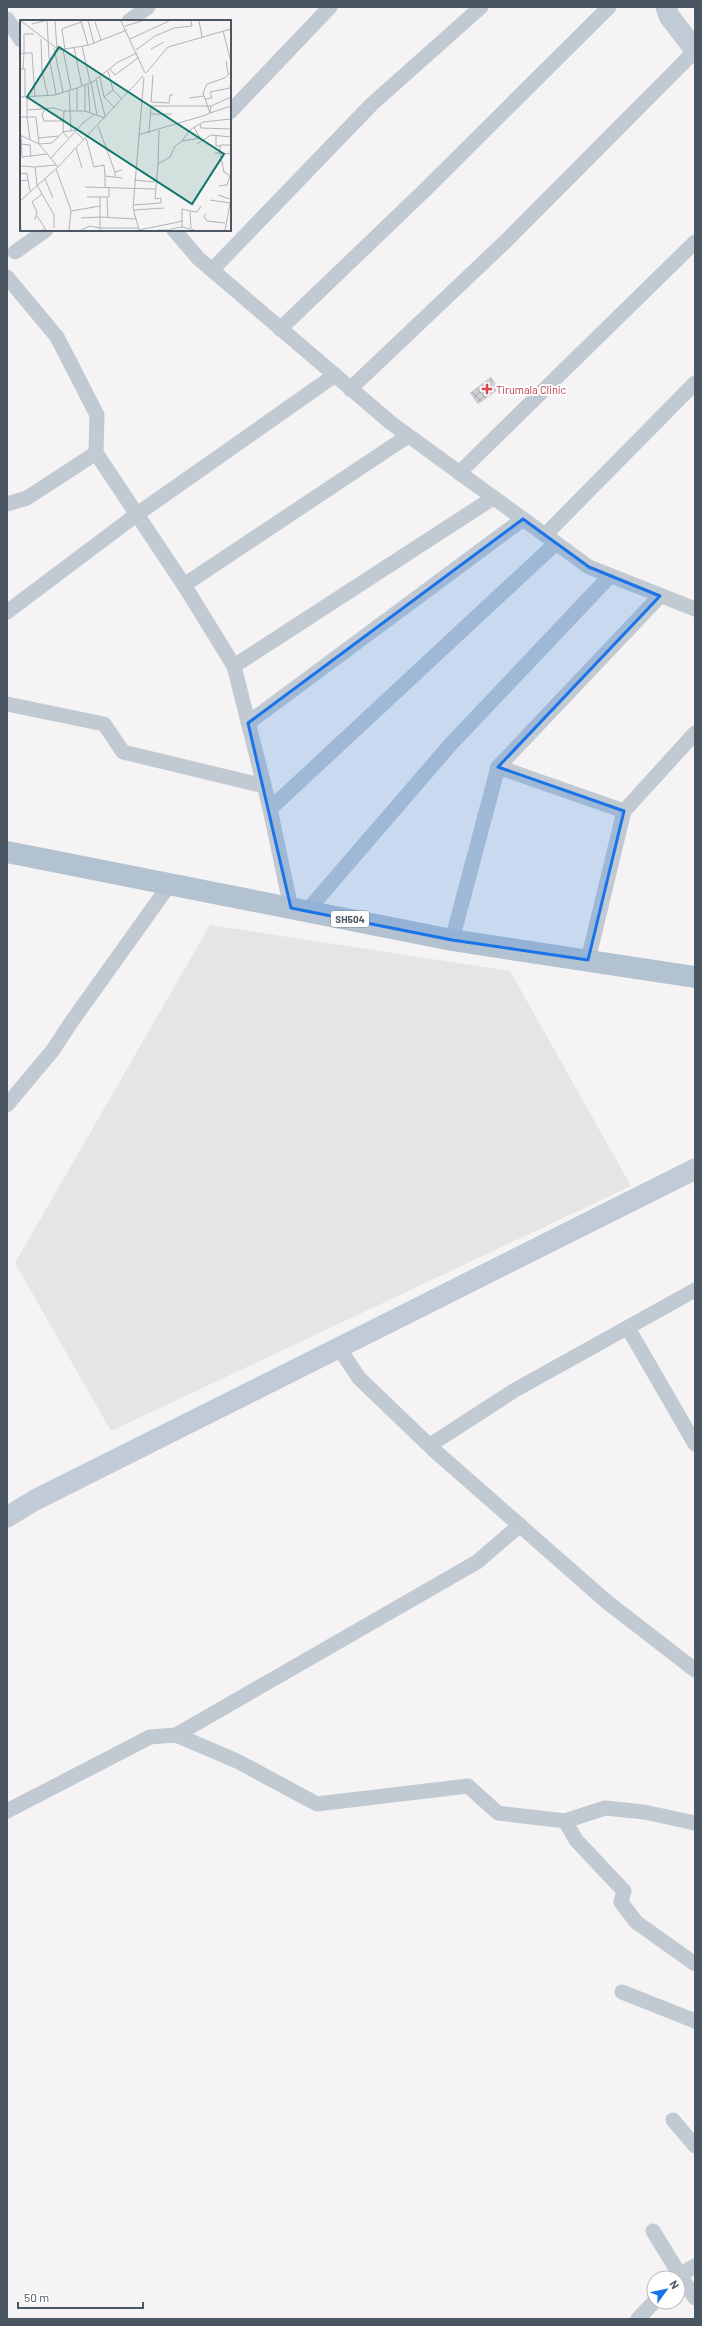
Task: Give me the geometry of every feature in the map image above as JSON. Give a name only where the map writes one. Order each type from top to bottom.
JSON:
[{"type":"main road","name":"SH504","points":[[7,852],[452,940],[695,977]]},
{"type":"street","points":[[130,20],[148,7]]},
{"type":"street","points":[[231,111],[330,7]]},
{"type":"street","points":[[212,270],[372,104],[481,7]]},
{"type":"street","points":[[280,329],[425,190],[609,7]]},
{"type":"street","points":[[350,389],[507,240],[695,51],[669,16],[666,7]]},
{"type":"street","points":[[7,19],[20,38]]},
{"type":"street","points":[[15,252],[45,231]]},
{"type":"street","points":[[175,231],[198,258],[350,389],[408,436],[493,498],[589,567],[695,610]]},
{"type":"street","points":[[459,473],[695,242]]},
{"type":"street","points":[[7,277],[57,337],[97,415],[96,453],[184,585],[234,666],[270,809],[299,909]]},
{"type":"street","points":[[7,612],[136,514],[335,375]]},
{"type":"street","points":[[270,809],[550,539],[695,383]]},
{"type":"street","points":[[184,585],[408,436]]},
{"type":"street","points":[[7,504],[27,498],[96,453]]},
{"type":"street","points":[[234,666],[493,498]]},
{"type":"street","points":[[248,723],[523,519]]},
{"type":"street","points":[[299,909],[450,745],[610,576]]},
{"type":"street","points":[[452,940],[498,767],[660,596]]},
{"type":"street","points":[[7,704],[104,724],[123,752],[264,786]]},
{"type":"street","points":[[588,960],[624,811],[695,733]]},
{"type":"street","points":[[498,767],[624,811]]},
{"type":"street","points":[[7,1105],[53,1050],[170,884]]},
{"type":"street","points":[[7,1517],[42,1497],[695,1169]]},
{"type":"street","points":[[430,1445],[515,1390],[695,1290]]},
{"type":"street","points":[[628,1328],[695,1444]]},
{"type":"street","points":[[339,1348],[359,1378],[430,1445],[607,1602],[695,1670]]},
{"type":"street","points":[[7,1811],[150,1737],[176,1735],[477,1562],[520,1525]]},
{"type":"street","points":[[176,1735],[237,1761],[317,1804],[468,1786],[498,1813],[565,1821],[605,1808],[644,1812],[695,1823]]},
{"type":"street","points":[[565,1821],[576,1840],[624,1891],[621,1902],[636,1922],[695,1964]]},
{"type":"street","points":[[622,1992],[695,2021]]},
{"type":"street","points":[[673,2120],[695,2146]]},
{"type":"street","points":[[653,2231],[676,2270]]},
{"type":"street","points":[[686,2272],[695,2266]]},
{"type":"street","points":[[686,2286],[695,2298]]},
{"type":"street","points":[[638,2319],[646,2310]]},
{"type":"highlighted area","points":[[523,519],[589,567],[660,596],[498,767],[624,811],[588,960],[452,940],[291,908],[248,723]]},
{"type":"shaded area","points":[[210,925],[510,971],[631,1186],[111,1431],[15,1263]]},
{"type":"building","points":[[491,377],[499,389],[478,404],[470,393]]},
{"type":"place","name":"Tirumala Clinic","points":[[487,389]]}]
